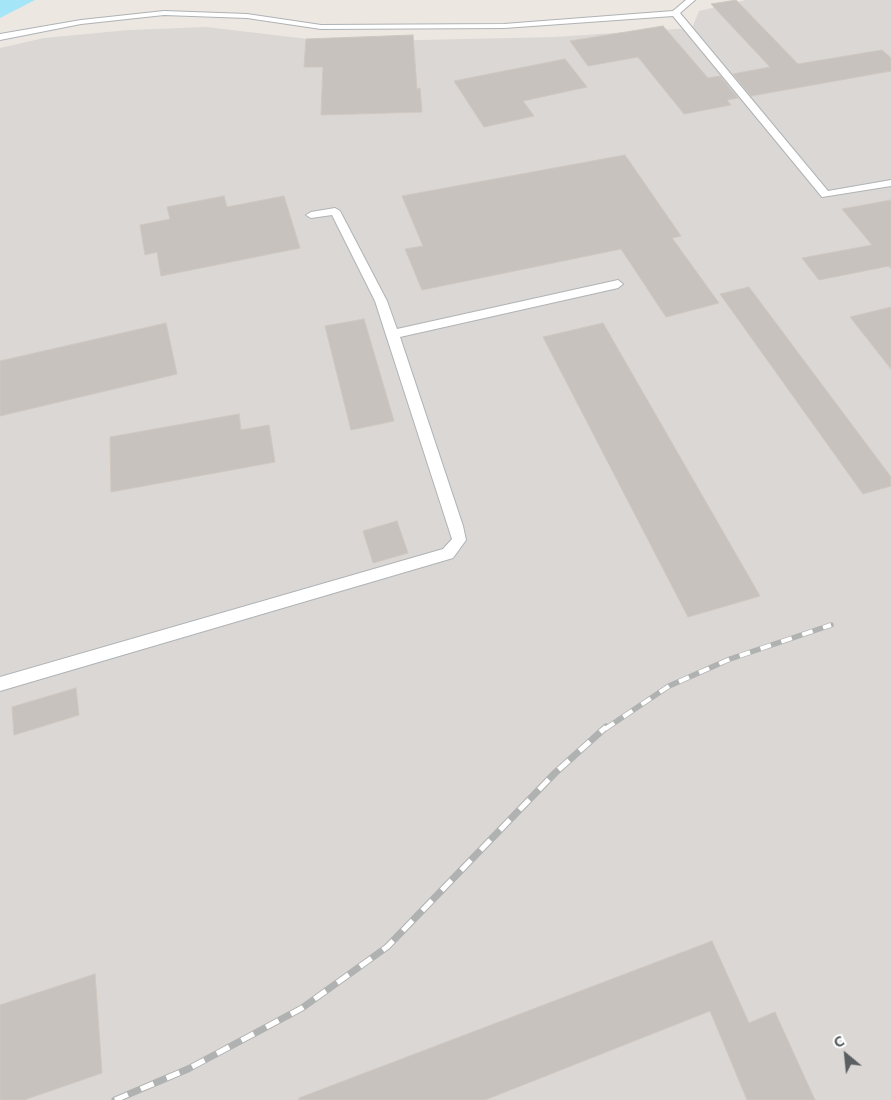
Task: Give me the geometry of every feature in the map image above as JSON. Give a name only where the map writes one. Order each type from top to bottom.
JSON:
[{"type":"lane","points":[[0,37],[81,22],[164,13],[247,16],[321,27],[504,26],[675,13],[691,0]]},
{"type":"lane","points":[[675,13],[826,195],[891,183]]},
{"type":"lane","points":[[0,684],[448,554],[459,540],[381,301],[335,210],[310,215]]},
{"type":"lane","points":[[393,334],[618,284]]},
{"type":"shaded area","points":[[746,0],[891,0],[891,1100],[0,1100],[0,48],[44,38],[129,30],[206,27],[333,42],[554,37],[692,28],[699,11]]},
{"type":"water","points":[[0,0],[35,0],[0,18]]},
{"type":"building","points":[[736,0],[798,64],[882,50],[891,58],[891,71],[751,96],[733,74],[770,67],[711,4]]},
{"type":"building","points":[[663,26],[708,78],[720,76],[738,98],[727,100],[731,105],[684,114],[638,57],[588,66],[570,41]]},
{"type":"building","points":[[413,35],[417,89],[420,88],[422,112],[321,115],[323,67],[304,67],[306,39]]},
{"type":"building","points":[[565,59],[587,87],[523,101],[534,116],[484,127],[454,81]]},
{"type":"building","points":[[625,155],[681,236],[672,238],[719,303],[666,317],[621,249],[422,290],[405,249],[423,246],[402,196]]},
{"type":"building","points":[[224,196],[227,207],[284,196],[300,248],[161,276],[157,252],[145,255],[140,225],[170,219],[167,207]]},
{"type":"building","points":[[891,200],[891,269],[889,266],[819,280],[802,258],[872,245],[842,209]]},
{"type":"building","points":[[749,287],[891,477],[891,486],[863,494],[720,294]]},
{"type":"building","points":[[891,307],[891,369],[850,317]]},
{"type":"building","points":[[364,319],[394,421],[351,430],[325,326]]},
{"type":"building","points":[[166,323],[177,374],[0,416],[0,361]]},
{"type":"building","points":[[603,323],[760,596],[688,617],[543,337]]},
{"type":"building","points":[[239,414],[241,430],[269,425],[275,462],[111,492],[110,437]]},
{"type":"building","points":[[397,521],[408,553],[373,563],[363,531]]},
{"type":"building","points":[[76,688],[79,715],[14,735],[12,707]]},
{"type":"building","points":[[712,941],[749,1023],[775,1012],[815,1100],[747,1100],[710,1011],[485,1100],[299,1100],[299,1098]]},
{"type":"building","points":[[95,974],[102,1073],[24,1100],[0,1100],[0,1005]]},
{"type":"railway","points":[[605,729],[669,686],[730,659],[831,625]]},
{"type":"railway","points":[[115,1100],[188,1069],[302,1008],[387,947],[555,773],[606,727]]}]
